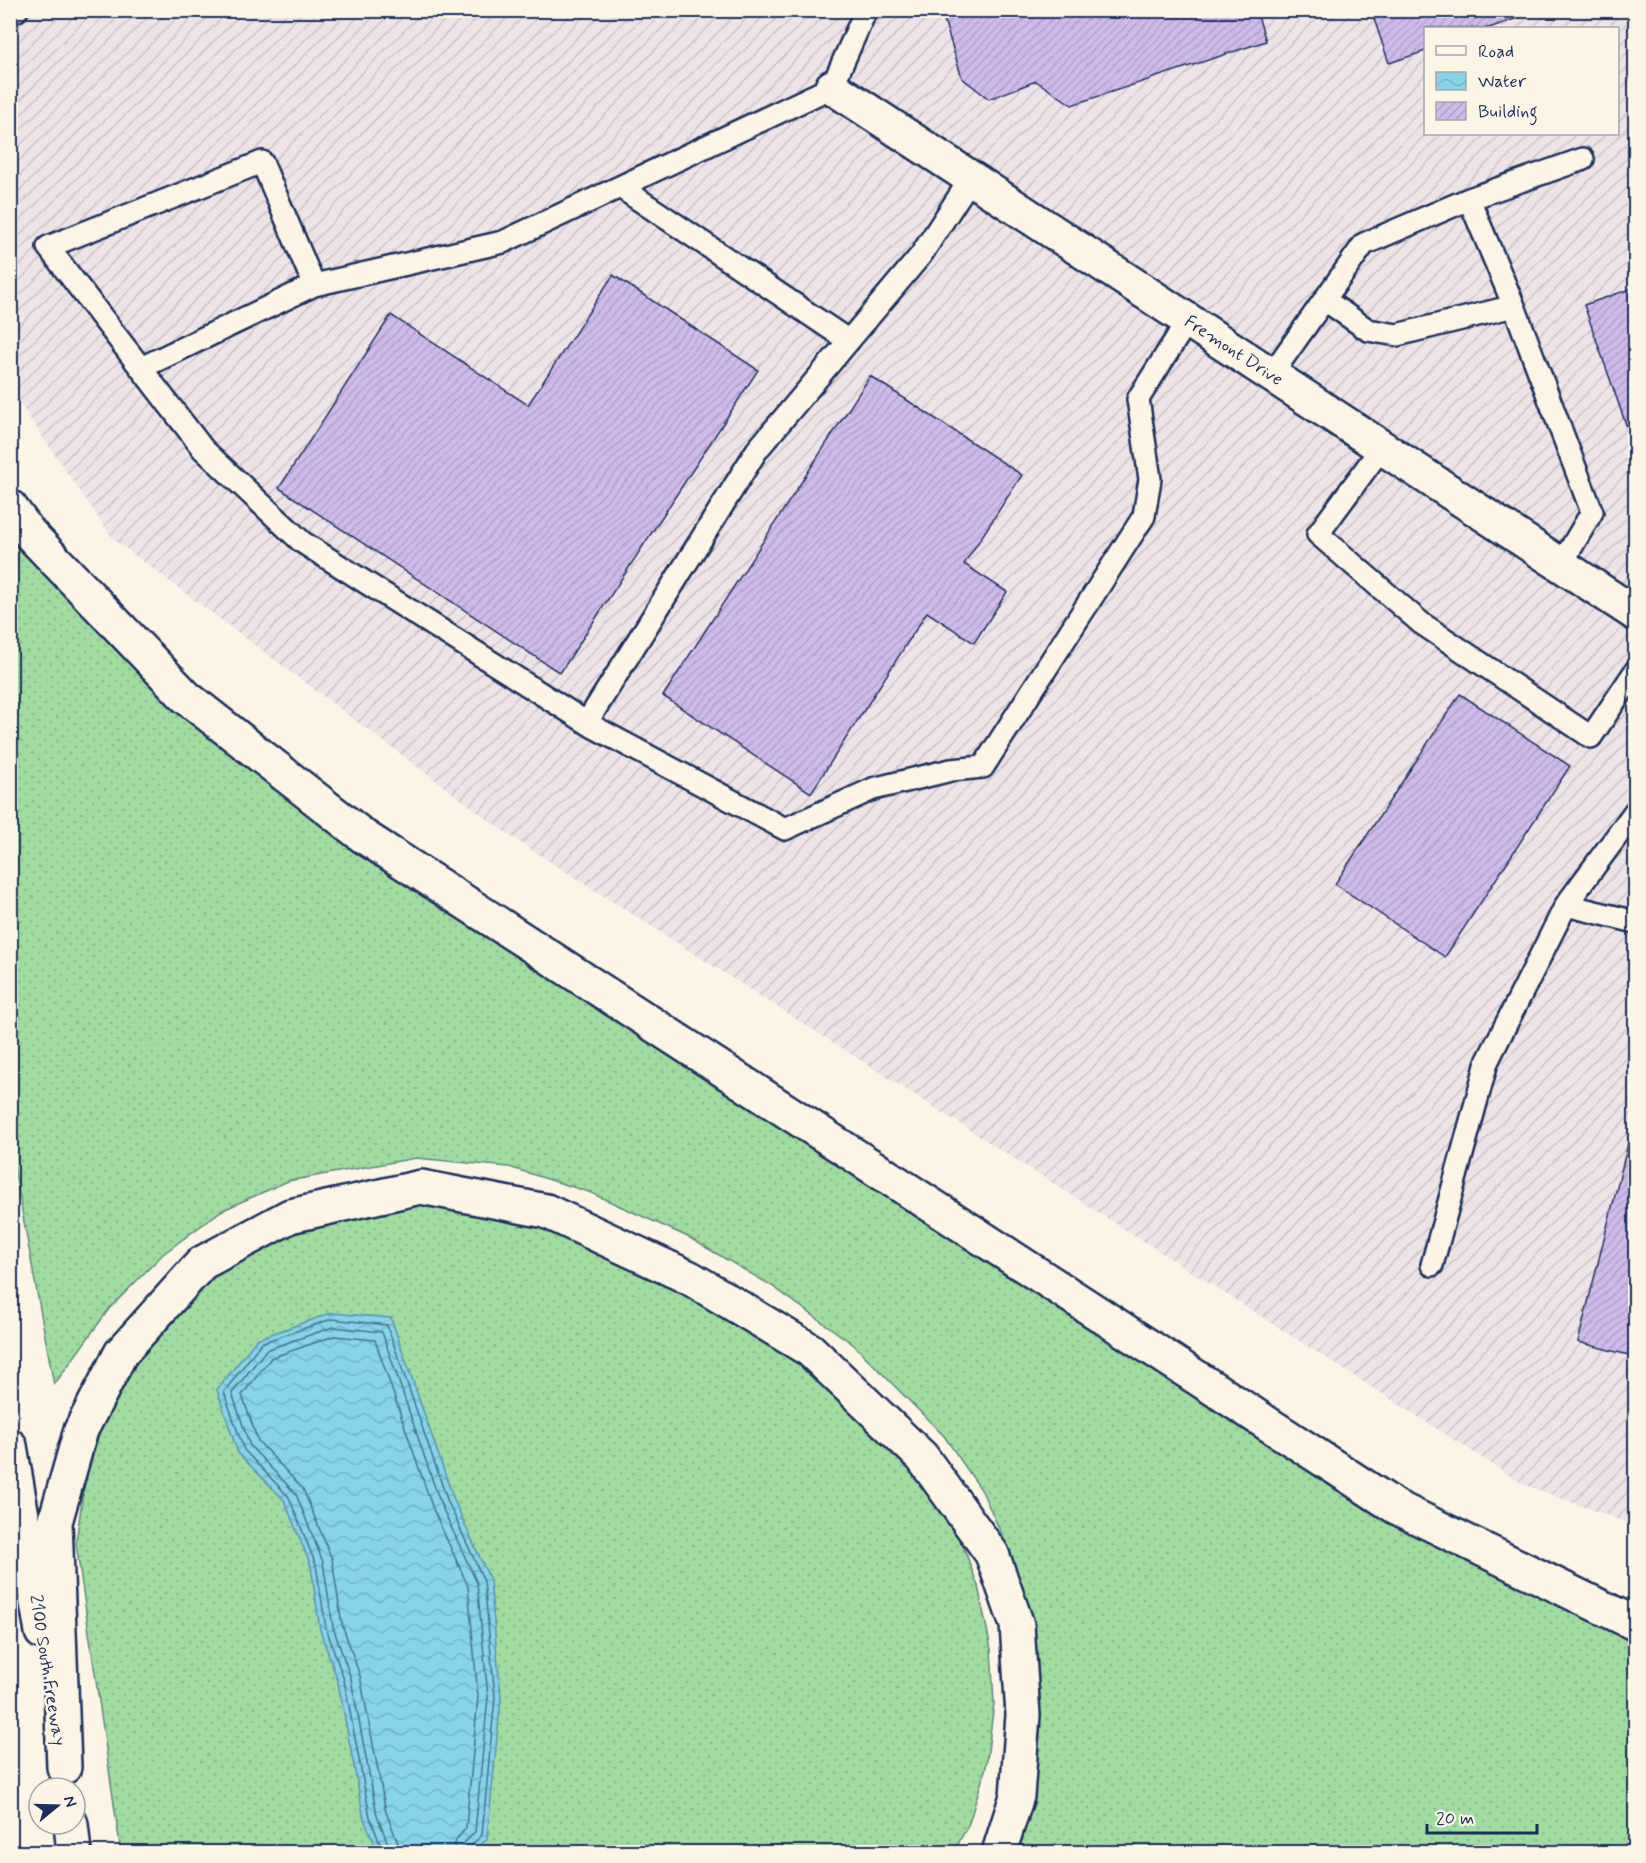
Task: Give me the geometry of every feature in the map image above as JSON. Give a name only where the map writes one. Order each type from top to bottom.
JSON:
[{"type":"main road","name":"Fremont Drive","points":[[832,87],[1635,614]]},
{"type":"main road","points":[[10,507],[30,534],[186,697],[363,836],[1396,1507],[1635,1624]]},
{"type":"main road","points":[[65,1776],[55,1522],[81,1430],[122,1353],[202,1263],[290,1216],[421,1187],[546,1211],[690,1278],[810,1350],[922,1457],[992,1554],[1017,1625],[1023,1714],[1017,1796],[999,1852]]},
{"type":"main road","name":"2100 South Freeway","points":[[10,1446],[65,1776]]},
{"type":"main road","points":[[73,1836],[75,1852]]},
{"type":"lane","points":[[10,14],[18,10]]},
{"type":"lane","points":[[141,368],[314,285],[503,243],[832,87],[866,10]]},
{"type":"lane","points":[[1271,375],[1364,243],[1469,199],[1583,159]]},
{"type":"lane","points":[[314,285],[262,162],[48,247],[202,450],[302,542],[587,722],[785,829],[873,789],[951,770],[983,767],[1144,516],[1150,479],[1138,399],[1188,320]]},
{"type":"lane","points":[[587,722],[757,450],[921,255],[971,178]]},
{"type":"lane","points":[[620,187],[849,341]]},
{"type":"lane","points":[[1469,199],[1514,306],[1592,512],[1561,565]]},
{"type":"lane","points":[[1325,300],[1368,330],[1397,335],[1514,306]]},
{"type":"lane","points":[[1382,447],[1318,534],[1421,623],[1591,737],[1635,670]]},
{"type":"lane","points":[[1432,1265],[1487,1062],[1566,905],[1635,810]]},
{"type":"lane","points":[[1566,905],[1635,922]]},
{"type":"shaded area","points":[[10,11],[1635,11],[1635,1526],[1523,1484],[510,836],[113,539],[11,391]]},
{"type":"green space","points":[[10,524],[234,743],[1256,1426],[1635,1625],[1635,1852],[1003,1852],[1030,1766],[1039,1703],[1029,1624],[1012,1557],[982,1491],[944,1436],[854,1345],[772,1286],[688,1237],[589,1192],[509,1167],[416,1158],[288,1181],[221,1211],[163,1254],[109,1309],[54,1385],[11,1151]]},
{"type":"green space","points":[[398,1198],[571,1231],[789,1348],[898,1444],[959,1535],[978,1586],[991,1649],[994,1703],[986,1767],[969,1823],[954,1852],[121,1852],[76,1543],[97,1421],[134,1356],[213,1272],[261,1240]]},
{"type":"water","points":[[331,1313],[391,1318],[454,1500],[490,1580],[501,1697],[487,1839],[473,1852],[378,1852],[364,1819],[338,1682],[320,1630],[311,1566],[284,1500],[238,1453],[217,1390],[257,1339]]},
{"type":"building","points":[[941,10],[1256,10],[1266,41],[1072,105],[1036,81],[989,99],[962,78]]},
{"type":"building","points":[[1371,10],[1541,10],[1492,27],[1424,27],[1424,52],[1389,63]]},
{"type":"building","points":[[613,275],[758,370],[560,673],[279,488],[391,315],[528,405]]},
{"type":"building","points":[[1636,287],[1636,434],[1630,436],[1584,305]]},
{"type":"building","points":[[870,376],[1022,475],[964,564],[1007,592],[974,643],[927,612],[811,793],[663,696]]},
{"type":"building","points":[[1460,694],[1570,766],[1445,957],[1335,884]]},
{"type":"building","points":[[1636,1112],[1636,1357],[1578,1342]]}]
